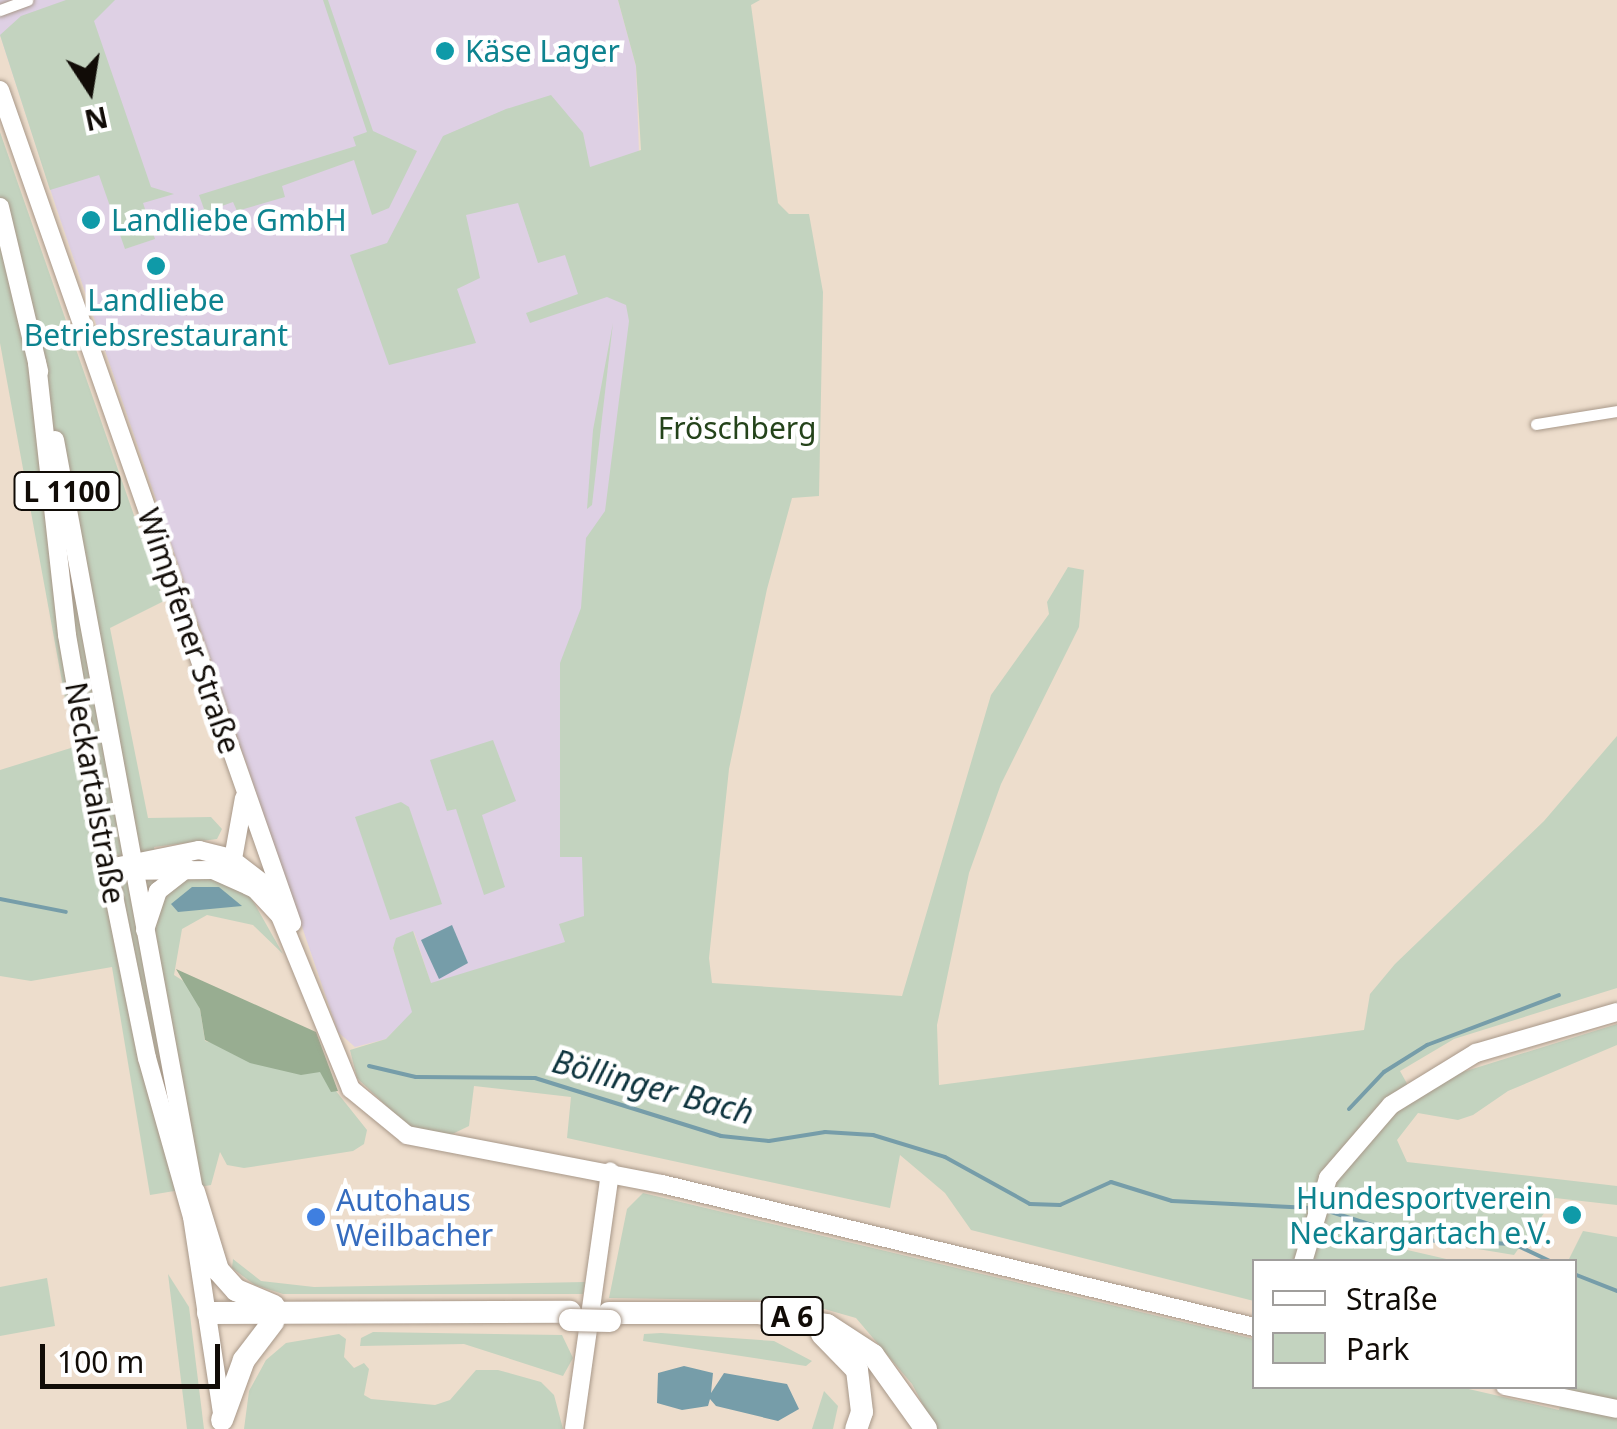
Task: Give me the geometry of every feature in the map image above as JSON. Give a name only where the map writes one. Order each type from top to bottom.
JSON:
[{"type":"highway","points":[[194,1192],[225,1280],[280,1316]]},
{"type":"highway","name":"A 6","points":[[610,1317],[758,1313],[827,1325],[873,1355],[926,1429]]},
{"type":"highway","points":[[223,1425],[244,1360],[280,1316]]},
{"type":"highway","points":[[210,1320],[280,1316],[570,1316],[758,1321],[824,1335],[857,1370],[862,1412],[856,1429]]},
{"type":"street","points":[[0,10],[27,0]]},
{"type":"street","name":"Wimpfener Straße","points":[[0,90],[284,902],[334,1057]]},
{"type":"street","name":"Neckartalstraße","points":[[0,207],[69,498],[194,1192],[192,1216]]},
{"type":"street","name":"Neckartalstraße","points":[[37,363],[67,635],[108,870],[127,961],[192,1216],[223,1425]]},
{"type":"street","points":[[1536,424],[1617,410]]},
{"type":"street","name":"Wimpfener Straße","points":[[240,776],[244,810],[232,867],[280,916],[334,1057],[368,1109],[406,1135],[610,1172],[1252,1327]]},
{"type":"street","points":[[108,870],[199,850],[284,902]]},
{"type":"street","points":[[133,866],[232,867]]},
{"type":"street","points":[[146,937],[158,891],[187,867]]},
{"type":"street","points":[[1304,1259],[1312,1220],[1328,1178],[1374,1118],[1448,1066],[1617,1012]]},
{"type":"street","points":[[574,1429],[610,1172]]},
{"type":"street","points":[[1520,1389],[1617,1409]]},
{"type":"shaded area","points":[[0,0],[618,0],[636,66],[642,240],[584,916],[566,942],[431,984],[414,932],[397,938],[393,948],[413,1012],[386,1039],[355,1047],[338,1032],[56,207],[0,35]]},
{"type":"green space","points":[[66,0],[115,0],[94,21],[151,187],[174,194],[143,203],[155,239],[125,249],[99,175],[50,190],[0,35],[21,16]]},
{"type":"green space","points":[[323,0],[328,0],[373,131],[417,151],[389,208],[372,215],[354,160],[282,186],[285,197],[237,211],[233,202],[191,217],[204,209],[199,195],[356,146],[353,137],[367,132]]},
{"type":"green space","name":"Fröschberg","points":[[618,0],[760,0],[751,5],[778,203],[789,214],[809,214],[823,292],[819,496],[792,498],[767,589],[729,769],[709,958],[712,983],[902,996],[991,695],[1049,614],[1047,602],[1068,567],[1084,570],[1079,627],[1001,784],[969,873],[937,1025],[939,1085],[1364,1030],[1370,994],[1395,964],[1544,821],[1617,736],[1617,988],[1454,1039],[1400,1071],[1415,1098],[1450,1076],[1617,1024],[1617,1045],[1508,1091],[1473,1115],[1458,1120],[1418,1113],[1397,1140],[1407,1162],[1617,1186],[1617,1205],[1555,1198],[1514,1255],[1393,1235],[1390,1246],[1446,1259],[1252,1259],[1252,1300],[971,1230],[945,1193],[900,1155],[890,1208],[567,1138],[571,1097],[474,1086],[469,1126],[444,1138],[410,1128],[357,1078],[350,1050],[386,1039],[412,1012],[393,948],[396,938],[413,931],[431,983],[565,942],[559,924],[584,916],[582,857],[560,857],[560,663],[581,608],[586,538],[605,511],[629,321],[626,305],[607,297],[530,323],[526,313],[578,294],[565,255],[538,263],[518,203],[466,215],[480,278],[457,289],[476,343],[389,365],[350,255],[387,243],[443,136],[506,109],[551,95],[583,133],[590,167],[641,150],[636,66]]},
{"type":"green space","points":[[0,132],[164,601],[110,628],[148,818],[211,817],[222,829],[217,839],[154,847],[159,873],[211,876],[248,892],[283,954],[253,925],[207,915],[182,929],[174,975],[188,984],[200,1009],[205,1041],[320,1071],[367,1130],[364,1144],[353,1151],[244,1168],[227,1165],[220,1152],[211,1185],[150,1195],[112,967],[31,981],[0,976],[0,770],[74,747],[0,343]]},
{"type":"green space","points":[[613,323],[592,505],[587,509],[593,430]]},
{"type":"green space","points":[[493,740],[516,801],[482,815],[505,887],[484,895],[456,809],[447,811],[430,760]]},
{"type":"green space","points":[[401,802],[409,807],[442,904],[390,920],[355,817]]},
{"type":"green space","points":[[176,969],[316,1032],[338,1091],[331,1092],[320,1072],[301,1075],[250,1063],[205,1040],[200,1009]]},
{"type":"green space","points":[[643,1193],[1252,1339],[1252,1389],[1469,1389],[1559,1410],[1564,1392],[1548,1389],[1577,1389],[1577,1259],[1569,1259],[1583,1231],[1617,1237],[1617,1429],[936,1429],[912,1384],[856,1318],[796,1301],[609,1298],[627,1209]]},
{"type":"green space","points":[[233,1259],[261,1281],[314,1287],[585,1282],[583,1294],[283,1294],[255,1285],[232,1268]]},
{"type":"green space","points":[[168,1274],[189,1307],[204,1429],[187,1429]]},
{"type":"green space","points":[[47,1278],[55,1326],[0,1336],[0,1287]]},
{"type":"green space","points":[[373,1332],[562,1335],[573,1358],[563,1376],[464,1344],[360,1346],[361,1338]]},
{"type":"green space","points":[[339,1334],[346,1339],[344,1357],[354,1368],[364,1363],[369,1369],[364,1395],[371,1399],[435,1405],[450,1400],[476,1370],[498,1370],[541,1382],[554,1395],[563,1429],[244,1429],[249,1391],[266,1360],[286,1343]]},
{"type":"green space","points":[[644,1334],[774,1341],[812,1361],[806,1366],[643,1341]]},
{"type":"green space","points":[[824,1391],[838,1406],[833,1429],[812,1429]]},
{"type":"water","points":[[192,887],[219,887],[242,906],[178,912],[171,904]]},
{"type":"water","points":[[452,925],[468,963],[439,979],[421,940]]},
{"type":"water","points":[[684,1366],[713,1373],[711,1393],[724,1373],[787,1384],[799,1409],[778,1421],[716,1406],[710,1399],[708,1406],[682,1410],[657,1403],[658,1373]]},
{"type":"waterway","name":"Böllinger Bach","points":[[0,899],[66,912]]},
{"type":"waterway","points":[[1349,1109],[1384,1072],[1427,1045],[1559,995]]},
{"type":"waterway","name":"Böllinger Bach","points":[[369,1066],[416,1077],[535,1078],[721,1136],[769,1141],[825,1132],[873,1135],[945,1157],[1030,1204],[1060,1205],[1111,1182],[1172,1201],[1311,1208]]},
{"type":"waterway","name":"Böllinger Bach","points":[[1325,1210],[1419,1240],[1514,1244],[1546,1259]]},
{"type":"waterway","name":"Böllinger Bach","points":[[1577,1275],[1617,1291]]},
{"type":"place","name":"Käse Lager","points":[[445,51]]},
{"type":"place","name":"Landliebe GmbH","points":[[91,220]]},
{"type":"place","name":"Landliebe Betriebsrestaurant","points":[[156,266]]},
{"type":"place","name":"Hundesportverein Neckargartach e.V.","points":[[1572,1215]]},
{"type":"place","name":"Autohaus Weilbacher","points":[[316,1217]]}]
